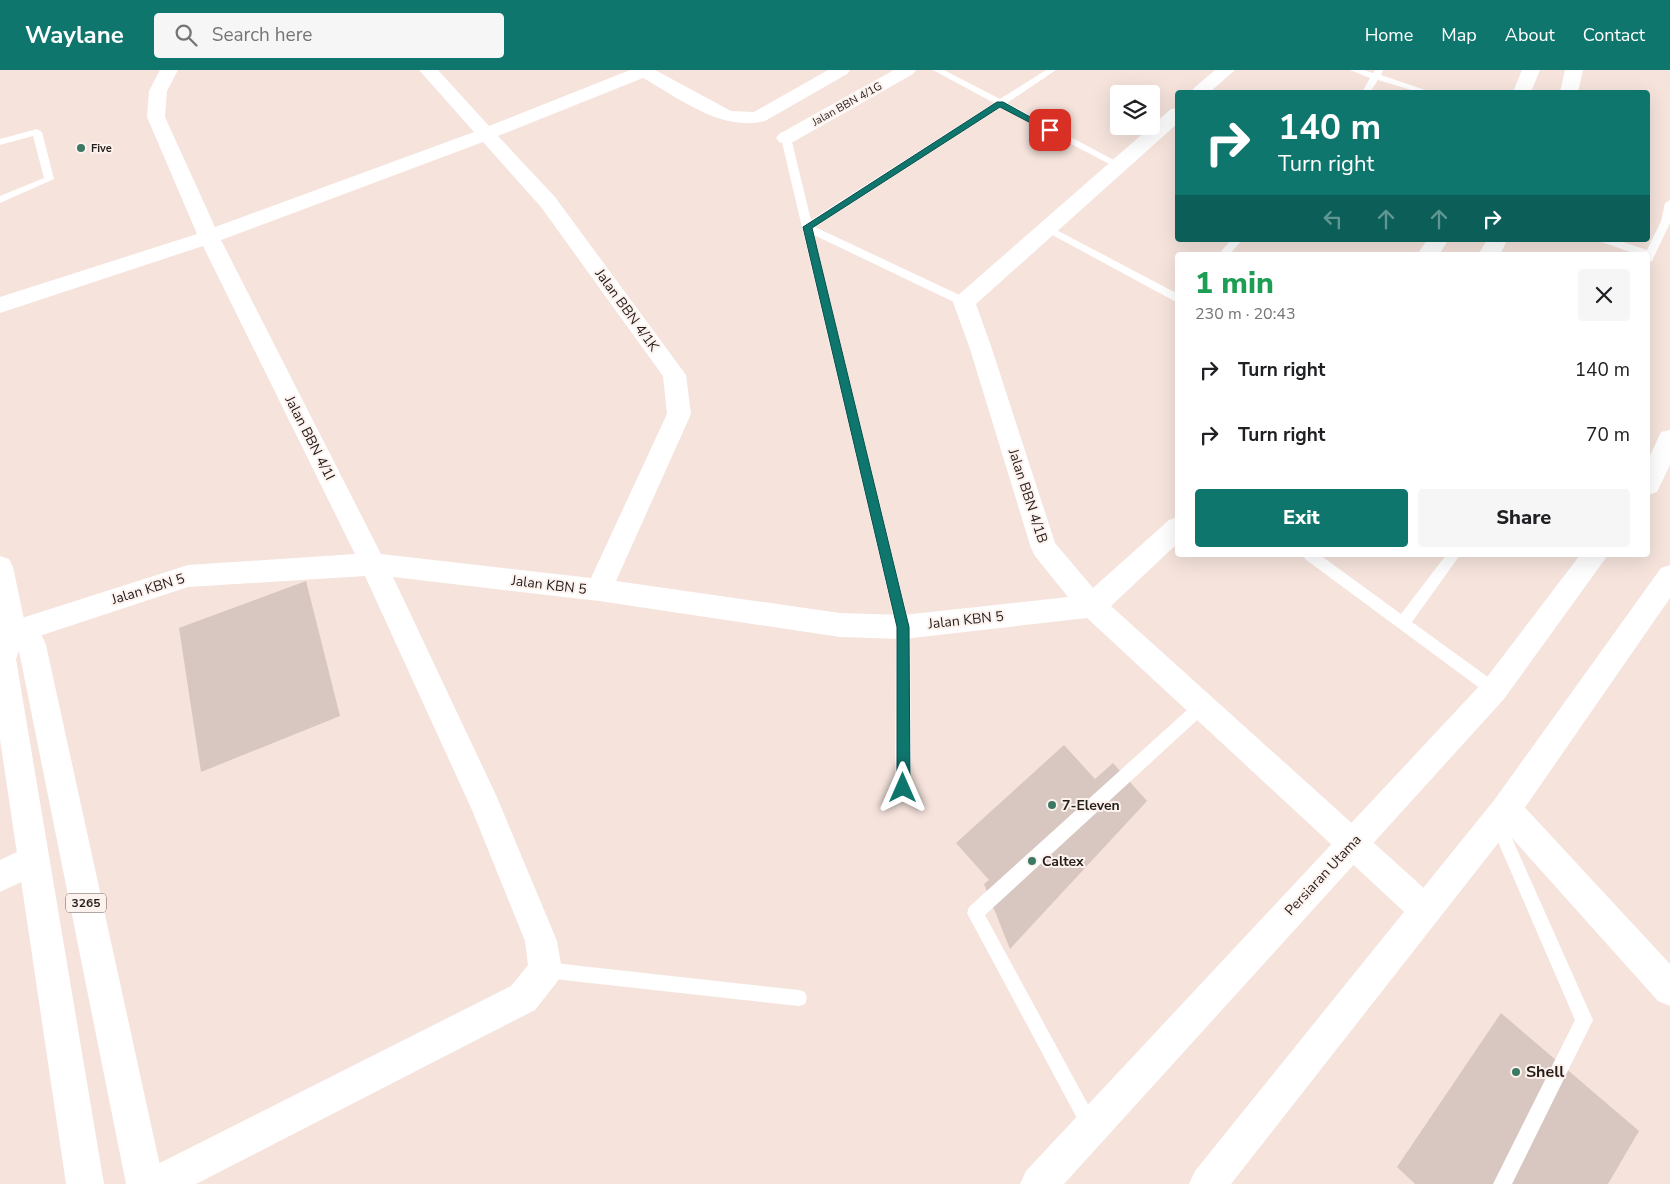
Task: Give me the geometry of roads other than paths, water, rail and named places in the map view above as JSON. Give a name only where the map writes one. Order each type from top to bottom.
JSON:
[{"type":"street","name":"Jalan BBN 4/1I","points":[[169,70],[158,91],[156,118],[209,237],[373,564],[485,805],[541,941],[545,970]]},
{"type":"street","name":"Jalan BBN 4/1K","points":[[428,70],[548,202],[674,376],[679,414],[598,590]]},
{"type":"street","points":[[0,305],[209,237],[486,134],[642,70],[726,116],[741,118],[758,117],[841,70]]},
{"type":"street","name":"Jalan BBN 4/1G","points":[[786,138],[907,70]]},
{"type":"street","points":[[1202,90],[1226,70]]},
{"type":"street","points":[[1523,90],[1531,70]]},
{"type":"street","points":[[1569,90],[1574,70]]},
{"type":"street","points":[[964,302],[1175,116]]},
{"type":"street","name":"Jalan BBN 4/1B","points":[[964,302],[981,348],[1044,548],[1092,606],[1425,910]]},
{"type":"street","points":[[1650,481],[1670,438]]},
{"type":"street","points":[[1092,606],[1175,530]]},
{"type":"street","name":"Persiaran Utama","points":[[1039,1184],[1494,690],[1594,557]]},
{"type":"street","name":"Jalan KBN 5","points":[[6,634],[188,576],[373,564],[598,590],[840,625],[903,627],[1092,606]]},
{"type":"street","points":[[0,567],[6,634],[2,659],[85,1184]]},
{"type":"street","points":[[1208,1184],[1501,815],[1670,576]]},
{"type":"street","name":"3265","points":[[6,634],[32,645],[144,1184]]},
{"type":"street","points":[[1501,815],[1670,989]]},
{"type":"street","points":[[0,876],[34,860]]},
{"type":"street","points":[[157,1184],[524,998],[545,970]]},
{"type":"lane","points":[[937,70],[1118,165]]},
{"type":"lane","points":[[807,227],[1052,70]]},
{"type":"lane","points":[[1354,70],[1378,73],[1421,90]]},
{"type":"lane","points":[[1367,90],[1378,73]]},
{"type":"lane","points":[[0,142],[37,132],[49,179],[0,200]]},
{"type":"lane","points":[[786,138],[903,627],[903,788]]},
{"type":"lane","points":[[1650,253],[1666,221],[1670,203]]},
{"type":"lane","points":[[807,227],[964,302]]},
{"type":"lane","points":[[1047,228],[1175,296]]},
{"type":"lane","points":[[1227,252],[1235,242]]},
{"type":"lane","points":[[1611,242],[1636,252]]},
{"type":"lane","points":[[1313,557],[1494,690]]},
{"type":"lane","points":[[1403,623],[1451,557]]},
{"type":"lane","points":[[1091,1128],[975,913],[1202,706]]},
{"type":"lane","points":[[1501,815],[1584,1020],[1502,1184]]},
{"type":"lane","points":[[545,970],[799,998]]},
{"type":"place","name":"Five","points":[[81,148]]},
{"type":"place","name":"7-Eleven","points":[[1052,805]]},
{"type":"place","name":"Caltex","points":[[1032,861]]},
{"type":"place","name":"Shell","points":[[1516,1072]]}]
